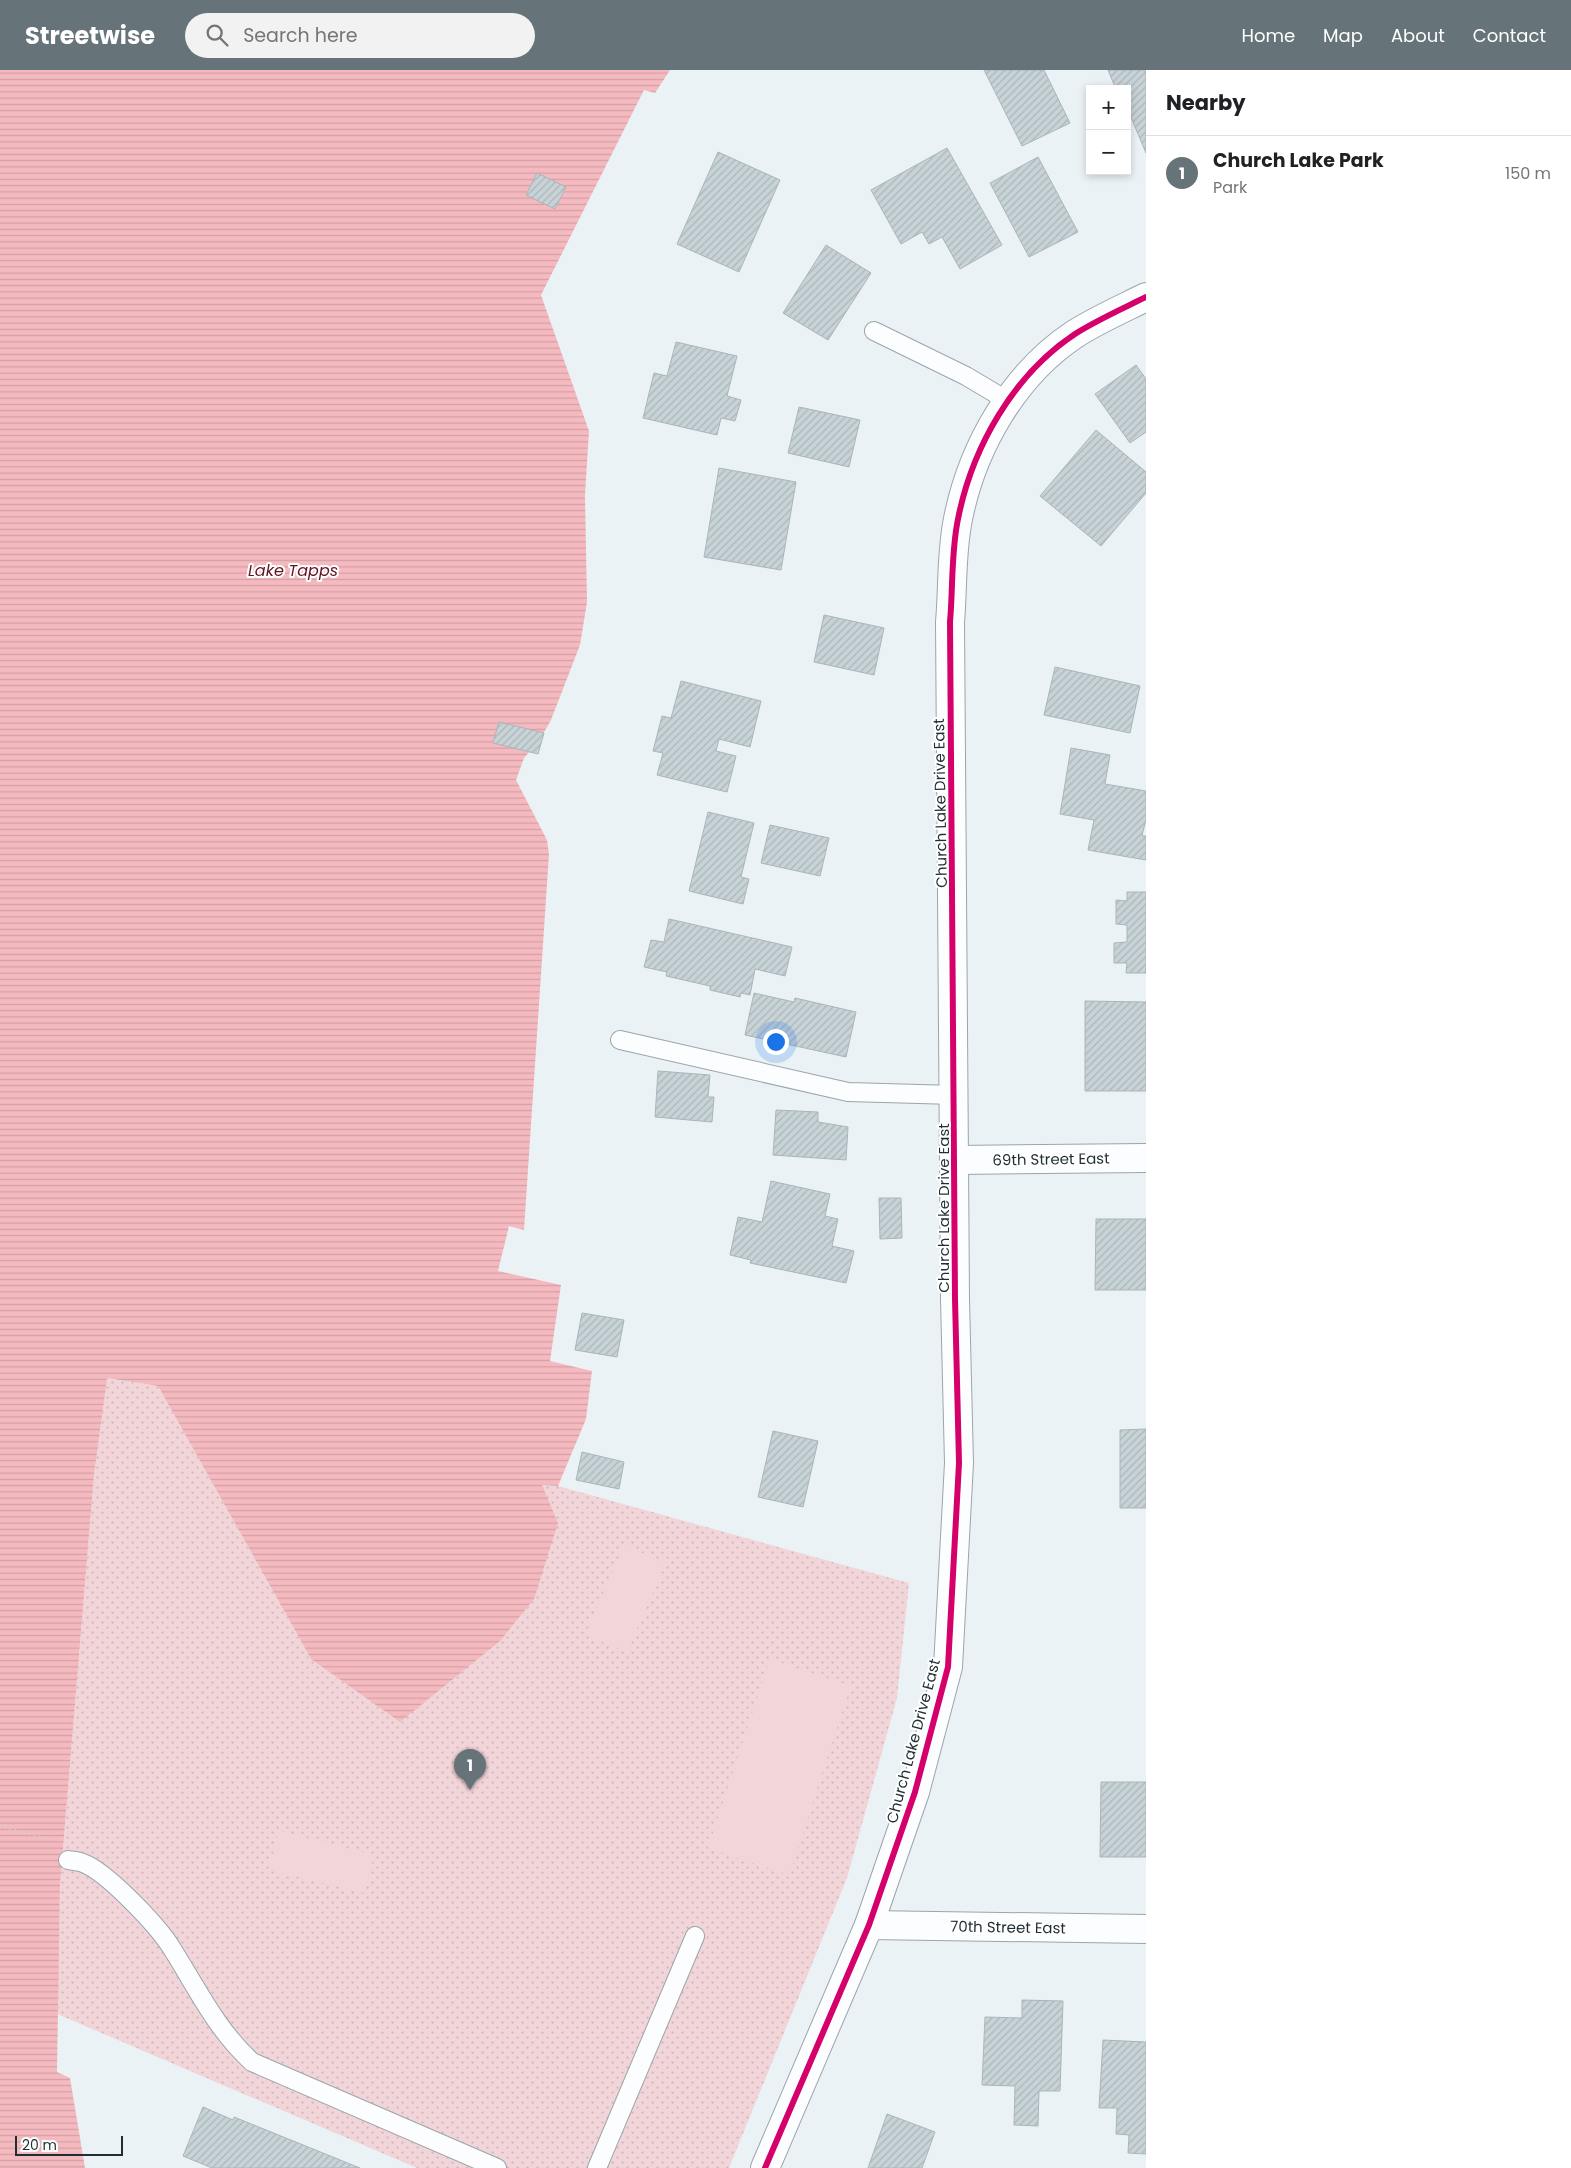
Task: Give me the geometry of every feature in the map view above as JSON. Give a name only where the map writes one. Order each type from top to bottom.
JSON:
[{"type":"street","name":"Church Lake Drive East","points":[[764,2168],[869,1925],[915,1792],[948,1667],[959,1463],[955,1299],[956,1160],[950,622],[957,521],[963,495],[982,445],[1008,401],[1044,358],[1075,334],[1146,297]]},
{"type":"street","name":"69th Street East","points":[[956,1160],[1146,1158]]},
{"type":"street","name":"70th Street East","points":[[869,1925],[1146,1929]]},
{"type":"lane","points":[[874,331],[966,376],[1008,401]]},
{"type":"lane","points":[[620,1040],[848,1092],[955,1095]]},
{"type":"lane","points":[[68,1860],[84,1863],[130,1900],[170,1946],[211,2014],[233,2045],[252,2062],[497,2168]]},
{"type":"lane","points":[[597,2168],[695,1936]]},
{"type":"path","points":[[0,1826],[57,1843]]},
{"type":"shaded area","points":[[106,1378],[158,1386],[311,1659],[542,1485],[558,1486],[909,1583],[897,1698],[847,1878],[729,2168],[417,2168],[57,2014],[60,1885],[94,1475]]},
{"type":"shaded area","points":[[624,1545],[666,1563],[627,1652],[585,1635]]},
{"type":"shaded area","points":[[770,1659],[851,1686],[789,1875],[708,1848]]},
{"type":"shaded area","points":[[279,1831],[374,1855],[365,1893],[269,1870]]},
{"type":"water","name":"Lake Tapps","points":[[0,70],[670,70],[655,93],[644,90],[541,295],[589,431],[585,495],[587,602],[580,645],[551,720],[539,741],[524,758],[516,780],[547,840],[549,854],[524,1230],[509,1226],[498,1271],[561,1285],[550,1361],[592,1371],[586,1419],[558,1486],[542,1485],[558,1523],[534,1599],[500,1641],[400,1722],[311,1659],[158,1386],[107,1378],[94,1475],[60,1885],[57,2072],[70,2078],[85,2168],[0,2168]]},
{"type":"building","points":[[984,70],[1044,70],[1070,123],[1022,146]]},
{"type":"building","points":[[1108,70],[1146,70],[1146,153],[1131,117],[1131,85],[1114,85]]},
{"type":"building","points":[[947,148],[1002,245],[960,269],[942,237],[929,244],[922,232],[901,244],[871,190]]},
{"type":"building","points":[[718,152],[780,180],[739,272],[677,244]]},
{"type":"building","points":[[1038,157],[1078,232],[1029,257],[990,183]]},
{"type":"building","points":[[537,173],[566,187],[555,209],[526,195]]},
{"type":"building","points":[[826,245],[871,273],[828,340],[783,313]]},
{"type":"building","points":[[676,342],[737,356],[727,396],[741,400],[735,421],[721,418],[717,435],[643,418],[654,373],[667,376]]},
{"type":"building","points":[[1136,365],[1146,379],[1146,432],[1130,443],[1095,394]]},
{"type":"building","points":[[799,407],[860,420],[849,467],[788,453]]},
{"type":"building","points":[[1096,430],[1146,472],[1146,493],[1101,546],[1040,496]]},
{"type":"building","points":[[719,468],[796,482],[781,570],[704,557]]},
{"type":"building","points":[[824,615],[884,628],[874,675],[814,662]]},
{"type":"building","points":[[1055,667],[1140,686],[1130,733],[1044,715]]},
{"type":"building","points":[[681,681],[761,701],[750,747],[719,739],[716,751],[736,756],[727,792],[657,775],[663,753],[653,751],[662,716],[671,718]]},
{"type":"building","points":[[499,722],[544,733],[538,754],[493,743]]},
{"type":"building","points":[[1071,748],[1110,755],[1105,784],[1146,791],[1146,819],[1142,836],[1146,836],[1146,860],[1088,850],[1094,820],[1060,814]]},
{"type":"building","points":[[708,812],[754,823],[741,877],[749,879],[743,904],[689,891]]},
{"type":"building","points":[[770,825],[829,838],[820,876],[761,863]]},
{"type":"building","points":[[1127,892],[1146,892],[1146,973],[1126,973],[1127,963],[1114,963],[1114,943],[1127,942],[1127,925],[1116,924],[1116,900],[1127,901]]},
{"type":"building","points":[[669,919],[792,947],[785,976],[755,969],[750,995],[741,993],[740,997],[710,990],[710,986],[666,976],[667,972],[644,967],[651,940],[664,942]]},
{"type":"building","points":[[754,993],[794,1002],[795,998],[856,1012],[846,1057],[745,1035]]},
{"type":"building","points":[[1085,1001],[1146,1002],[1146,1091],[1085,1091]]},
{"type":"building","points":[[658,1071],[710,1075],[708,1097],[714,1097],[712,1122],[655,1117]]},
{"type":"building","points":[[776,1110],[818,1112],[818,1122],[848,1127],[846,1160],[773,1155]]},
{"type":"building","points":[[771,1181],[830,1194],[825,1216],[838,1219],[832,1246],[854,1251],[846,1283],[750,1263],[751,1260],[730,1255],[738,1217],[762,1222]]},
{"type":"building","points":[[879,1198],[901,1198],[902,1238],[880,1239]]},
{"type":"building","points":[[1096,1219],[1146,1219],[1146,1290],[1095,1290]]},
{"type":"building","points":[[582,1313],[624,1320],[617,1357],[575,1350]]},
{"type":"building","points":[[1146,1429],[1146,1508],[1120,1508],[1120,1430]]},
{"type":"building","points":[[773,1431],[818,1441],[803,1507],[758,1497]]},
{"type":"building","points":[[582,1452],[624,1462],[619,1489],[576,1480]]},
{"type":"building","points":[[1101,1782],[1146,1782],[1146,1857],[1100,1857]]},
{"type":"building","points":[[1022,2000],[1063,2001],[1060,2091],[1039,2091],[1038,2126],[1014,2125],[1015,2086],[982,2085],[985,2017],[1022,2018]]},
{"type":"building","points":[[1103,2040],[1146,2042],[1146,2154],[1128,2153],[1129,2135],[1116,2134],[1117,2108],[1099,2108]]},
{"type":"building","points":[[203,2107],[233,2120],[234,2117],[360,2168],[212,2168],[183,2156]]},
{"type":"building","points":[[887,2114],[935,2132],[922,2168],[868,2168]]},
{"type":"cycle path","points":[[765,2168],[869,1925],[915,1792],[948,1667],[959,1463],[955,1299],[950,622],[953,557],[958,519],[973,466],[998,415],[1014,392],[1033,370],[1075,334],[1146,297]]},
{"type":"place","name":"Church Lake Park","points":[[470,1790]]}]
